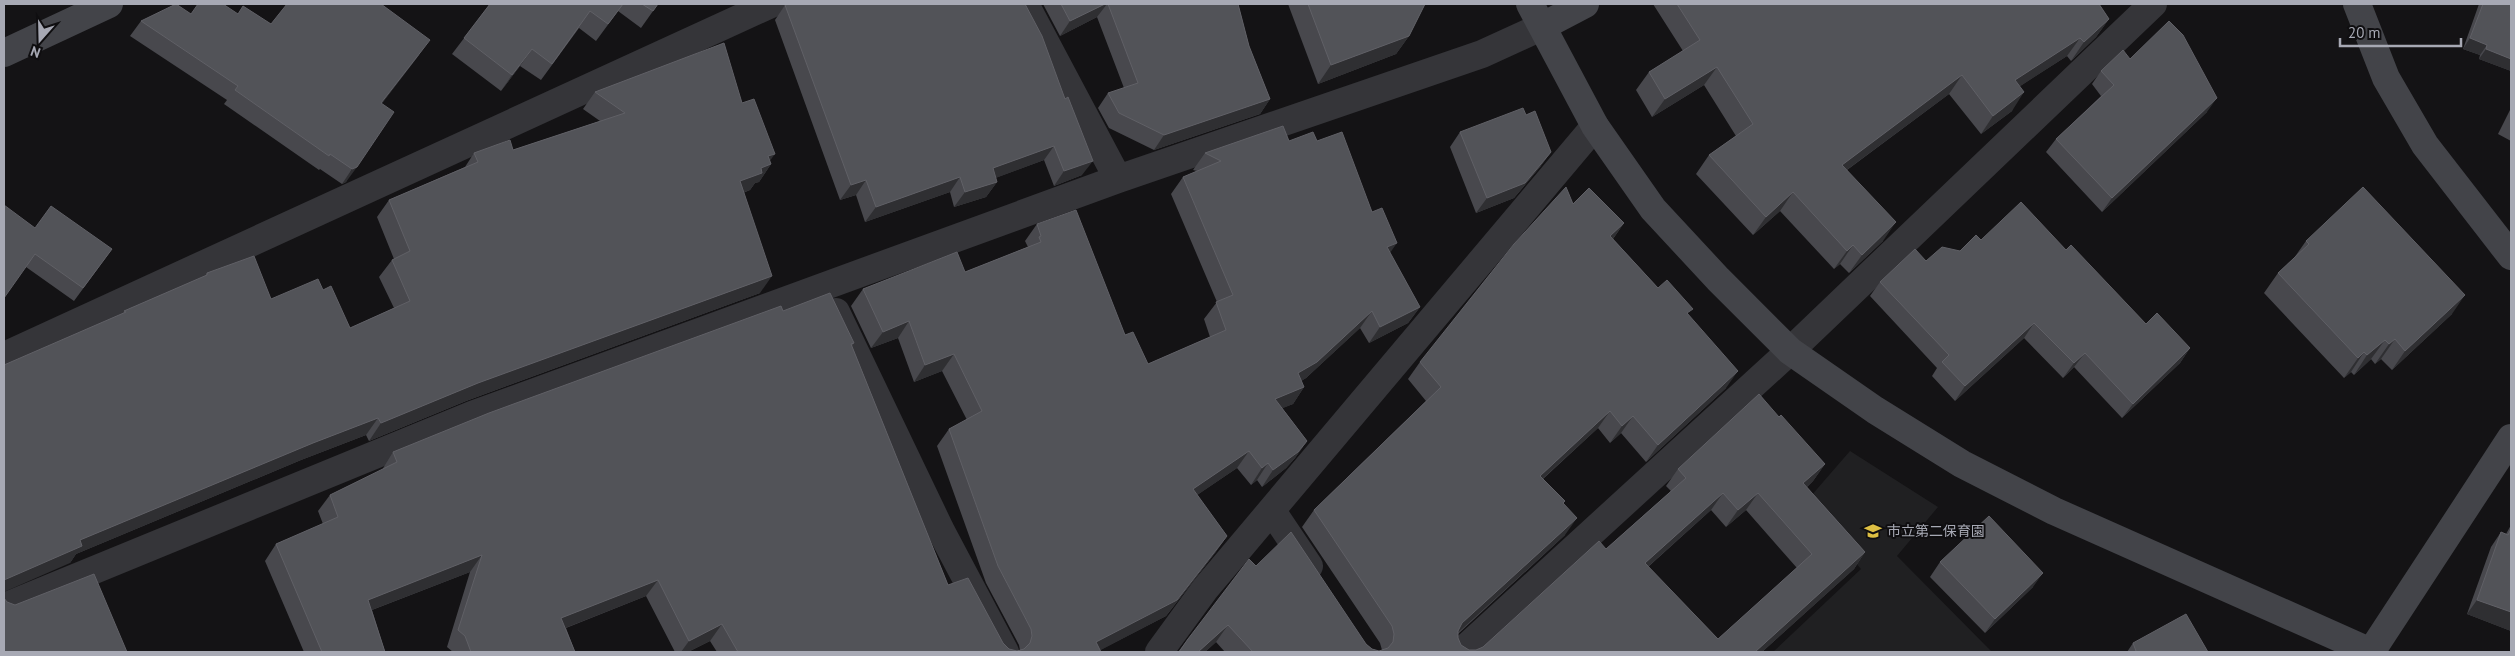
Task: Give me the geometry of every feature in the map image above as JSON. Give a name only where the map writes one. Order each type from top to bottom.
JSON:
[{"type":"street","points":[[4,356],[771,4]]},
{"type":"street","points":[[1025,4],[1118,179]]},
{"type":"street","points":[[4,607],[472,415],[1118,179],[1482,54],[1537,15],[1585,4]]},
{"type":"street","points":[[1461,652],[1790,351],[2154,4]]},
{"type":"street","points":[[2357,4],[2386,78],[2425,145],[2511,256]]},
{"type":"street","points":[[4,53],[91,7]]},
{"type":"street","points":[[1537,15],[1595,126],[1653,208],[1718,279],[1790,351],[1874,410],[1970,468],[2054,511],[2371,652],[2511,438]]},
{"type":"street","points":[[1159,652],[1205,589],[1595,126]]},
{"type":"street","points":[[824,286],[940,529],[1005,652]]},
{"type":"street","points":[[1272,511],[1322,586]]},
{"type":"shaded area","name":"市立第二保育園","points":[[1850,451],[1938,507],[1897,556],[1992,652],[1773,652],[1861,569],[1804,504]]},
{"type":"building","points":[[176,4],[191,14],[198,4],[223,4],[238,14],[243,6],[271,24],[287,4],[381,4],[430,40],[381,103],[394,112],[357,167],[352,169],[330,154],[329,156],[235,90],[238,86],[141,21]]},
{"type":"building","points":[[490,4],[623,4],[608,24],[590,11],[552,64],[532,49],[512,75],[464,38]]},
{"type":"building","points":[[642,4],[658,4],[653,11]]},
{"type":"building","points":[[1025,4],[1042,36],[1065,99],[1068,97],[1093,161],[1064,171],[1054,146],[993,168],[997,182],[965,192],[960,177],[876,207],[866,180],[851,185],[785,5]]},
{"type":"building","points":[[1061,4],[1105,4],[1070,21]]},
{"type":"building","points":[[1108,4],[1238,4],[1249,46],[1270,99],[1164,135],[1119,113],[1108,93],[1138,83]]},
{"type":"building","points":[[1308,4],[1425,4],[1409,36],[1331,65]]},
{"type":"building","points":[[1677,4],[2099,4],[2109,19],[2084,42],[2080,38],[2015,80],[2024,92],[1993,116],[1962,75],[1842,165],[1896,222],[1862,255],[1853,245],[1847,251],[1793,192],[1766,217],[1709,155],[1753,124],[1717,67],[1665,99],[1649,72],[1700,40]]},
{"type":"building","points":[[2483,4],[2511,4],[2511,59],[2486,49],[2487,45],[2470,38]]},
{"type":"building","points":[[2169,21],[2183,35],[2217,98],[2112,198],[2056,139],[2114,85],[2101,71],[2123,50],[2130,59]]},
{"type":"building","points":[[724,43],[742,103],[754,99],[775,154],[768,156],[771,164],[761,168],[762,173],[740,181],[772,276],[478,383],[381,423],[378,418],[313,443],[80,540],[82,546],[4,580],[4,365],[126,312],[124,311],[207,275],[207,273],[254,256],[271,299],[318,279],[323,290],[331,286],[350,328],[410,301],[392,260],[410,251],[389,200],[478,162],[474,153],[510,140],[513,150],[625,113],[595,92]]},
{"type":"building","points":[[1523,108],[1526,115],[1535,111],[1551,152],[1525,183],[1487,198],[1460,132]]},
{"type":"building","points":[[1283,126],[1289,141],[1313,132],[1317,141],[1342,132],[1372,212],[1382,208],[1397,243],[1387,247],[1420,307],[1380,327],[1372,311],[1317,362],[1298,373],[1304,387],[1275,399],[1307,441],[1298,452],[1273,470],[1268,463],[1262,468],[1249,451],[1193,489],[1227,536],[1177,600],[1096,642],[1101,652],[738,652],[722,624],[689,641],[658,580],[561,618],[575,652],[471,652],[465,636],[458,630],[482,555],[368,600],[385,652],[322,652],[276,544],[338,517],[330,495],[397,462],[393,452],[489,413],[781,306],[783,311],[830,293],[854,343],[851,344],[948,585],[968,578],[1003,643],[1009,649],[1017,651],[1024,649],[1030,643],[1031,629],[998,566],[949,429],[982,411],[954,354],[925,365],[909,321],[883,332],[863,289],[957,252],[965,272],[1041,242],[1037,224],[1076,210],[1125,335],[1133,332],[1148,364],[1226,330],[1216,302],[1233,295],[1183,177],[1221,161],[1205,153]]},
{"type":"building","points":[[1566,187],[1573,204],[1589,188],[1624,223],[1610,236],[1658,288],[1667,280],[1693,309],[1687,313],[1738,371],[1658,445],[1633,416],[1622,426],[1610,411],[1540,476],[1565,501],[1563,503],[1577,518],[1462,623],[1458,631],[1461,645],[1469,650],[1483,647],[1599,541],[1606,549],[1686,478],[1678,469],[1759,394],[1779,417],[1781,415],[1825,464],[1803,483],[1865,552],[1755,652],[1253,652],[1228,625],[1198,652],[1179,652],[1249,559],[1256,566],[1291,532],[1366,644],[1372,649],[1379,651],[1388,648],[1393,642],[1392,626],[1314,510],[1441,387],[1420,362],[1514,244]],"holes":[[[1723,493],[1738,510],[1758,493],[1812,554],[1718,639],[1645,563]]]},
{"type":"building","points":[[2363,187],[2465,295],[2405,351],[2395,339],[2389,344],[2385,340],[2367,355],[2364,352],[2358,358],[2278,273],[2309,244],[2306,241]]},
{"type":"building","points":[[2021,202],[2066,250],[2071,245],[2146,324],[2157,313],[2190,348],[2133,404],[2085,353],[2074,363],[2034,323],[1965,386],[1942,362],[1949,355],[1880,282],[1915,249],[1926,261],[1942,247],[1960,251],[1976,235],[1981,240]]},
{"type":"building","points":[[4,205],[35,228],[51,206],[112,249],[83,288],[35,254],[4,298]]},
{"type":"building","points":[[1989,516],[2043,573],[1995,619],[1940,562]]},
{"type":"building","points":[[2511,529],[2511,612],[2477,600],[2501,532],[2508,535]]},
{"type":"building","points":[[94,574],[127,652],[4,652],[4,598],[7,602],[15,605]]},
{"type":"building","points":[[2186,614],[2208,652],[2134,652],[2136,651],[2133,643]]},
{"type":"place","name":"市立第二保育園","points":[[1873,531]]}]
